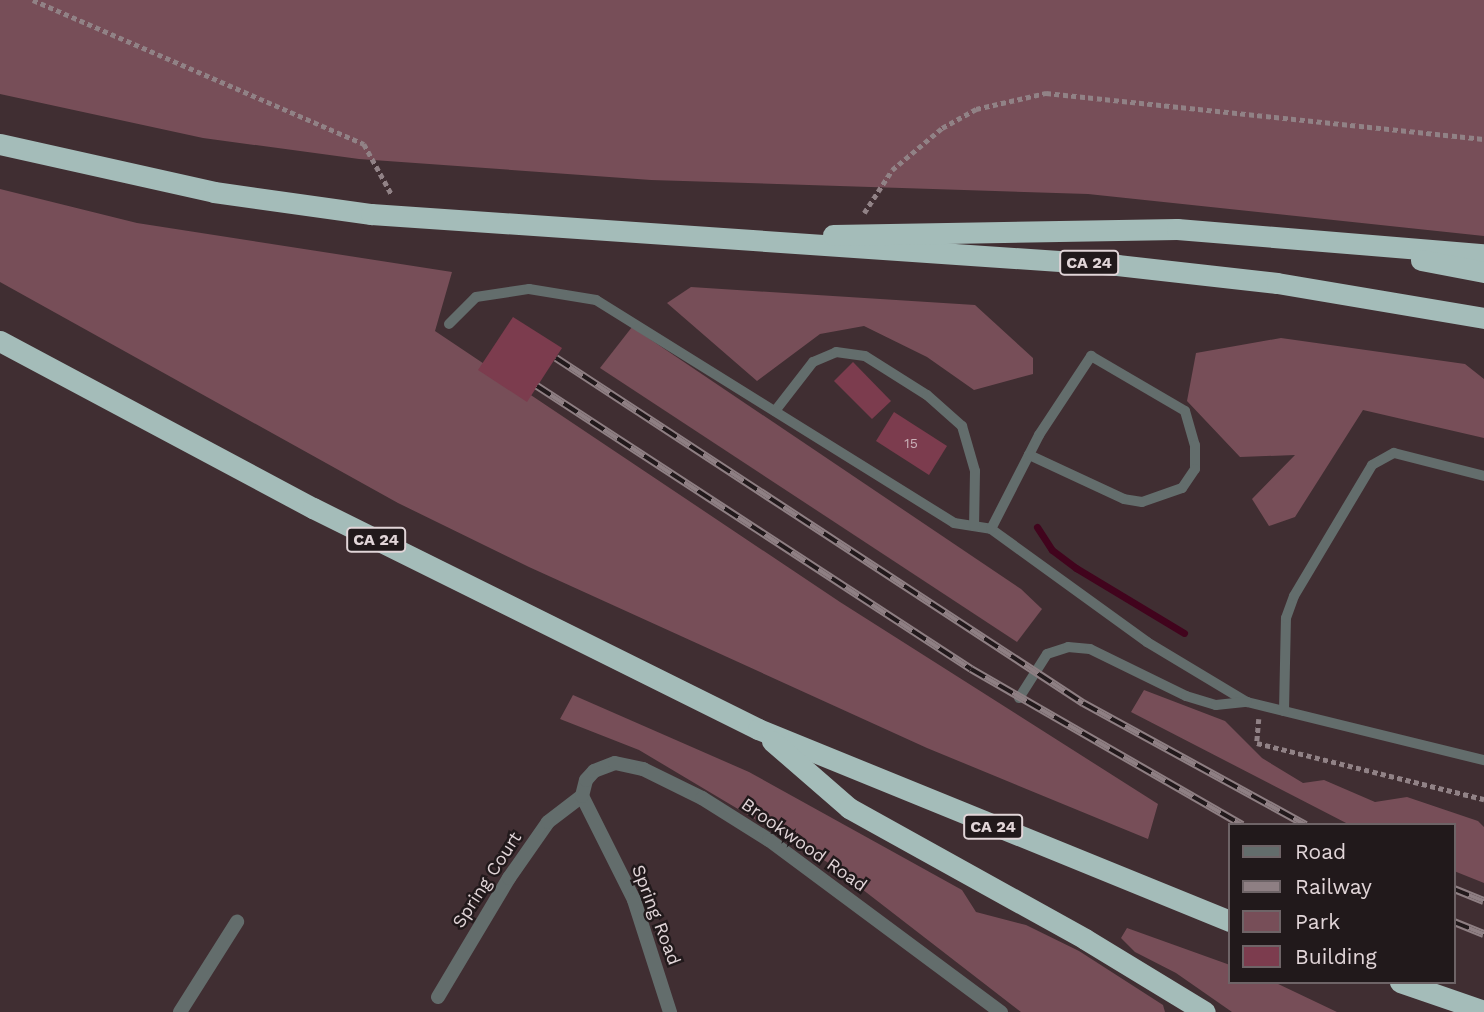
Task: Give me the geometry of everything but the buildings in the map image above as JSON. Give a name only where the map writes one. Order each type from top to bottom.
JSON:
[{"type":"highway","name":"CA 24","points":[[0,144],[214,192],[405,218],[1170,271],[1330,291],[1484,318]]},
{"type":"highway","points":[[691,239],[1177,229],[1484,254]]},
{"type":"highway","points":[[1306,241],[1484,272]]},
{"type":"highway","name":"CA 24","points":[[0,341],[313,508],[758,729],[1228,919]]},
{"type":"highway","points":[[758,729],[849,808],[1085,939],[1205,1012]]},
{"type":"highway","points":[[1406,984],[1484,1011]]},
{"type":"street","name":"Brookwood Road","points":[[582,796],[586,780],[594,771],[615,764],[643,769],[702,798],[769,841],[1001,1012]]},
{"type":"street","name":"Spring Court","points":[[438,997],[509,878],[548,822],[582,796]]},
{"type":"street","name":"Spring Road","points":[[582,796],[634,900],[670,1012]]},
{"type":"street","points":[[180,1012],[237,922]]},
{"type":"lane","points":[[449,324],[476,297],[529,289],[580,294],[618,310],[954,523],[991,529],[1147,642],[1247,702]]},
{"type":"lane","points":[[775,411],[813,362],[835,352],[864,356],[927,395],[962,426],[975,471],[974,526]]},
{"type":"lane","points":[[991,529],[1029,455],[1091,356],[1185,411],[1195,445],[1195,468],[1182,488],[1142,502],[1124,499],[1029,455]]},
{"type":"lane","points":[[1284,710],[1286,618],[1294,596],[1372,466],[1394,453],[1484,476]]},
{"type":"lane","points":[[1019,698],[1047,654],[1068,647],[1090,649],[1186,696],[1216,705],[1247,702],[1484,761]]},
{"type":"path","points":[[33,0],[364,144],[405,218]]},
{"type":"path","points":[[850,234],[892,170],[911,151],[976,109],[1012,98],[1079,95],[1484,139]]},
{"type":"path","points":[[1257,743],[1484,799]]},
{"type":"green space","points":[[0,0],[1484,0],[1484,236],[1088,194],[651,180],[359,159],[203,138],[0,94]]},
{"type":"green space","points":[[0,189],[137,223],[452,272],[435,331],[840,602],[1158,804],[1148,839],[927,748],[529,567],[398,503],[0,282]]},
{"type":"green space","points":[[691,287],[975,305],[1033,358],[1033,374],[974,390],[927,357],[864,326],[820,334],[757,381],[667,303]]},
{"type":"green space","points":[[632,327],[1021,589],[1042,609],[1017,642],[600,368]]},
{"type":"green space","points":[[1281,338],[1465,364],[1484,379],[1484,438],[1363,410],[1295,517],[1269,526],[1252,499],[1295,455],[1240,457],[1187,401],[1196,353]]},
{"type":"green space","points":[[1144,690],[1225,721],[1262,758],[1303,783],[1324,780],[1375,802],[1407,797],[1478,821],[1484,827],[1484,883],[1456,872],[1456,823],[1346,823],[1131,712]]},
{"type":"green space","points":[[573,695],[749,772],[962,890],[976,912],[1026,925],[1079,951],[1163,1005],[1165,1012],[1021,1012],[827,862],[639,750],[560,719]]},
{"type":"green space","points":[[1127,928],[1228,964],[1228,984],[1278,984],[1337,1012],[1232,1012],[1176,973],[1135,952],[1121,938]]},
{"type":"waterway","points":[[1037,527],[1052,550],[1076,568],[1184,633]]},
{"type":"railway","points":[[556,358],[1083,703],[1302,823]]},
{"type":"railway","points":[[537,386],[971,669],[1239,823]]},
{"type":"railway","points":[[1456,890],[1484,901]]},
{"type":"railway","points":[[1456,923],[1484,934]]}]
